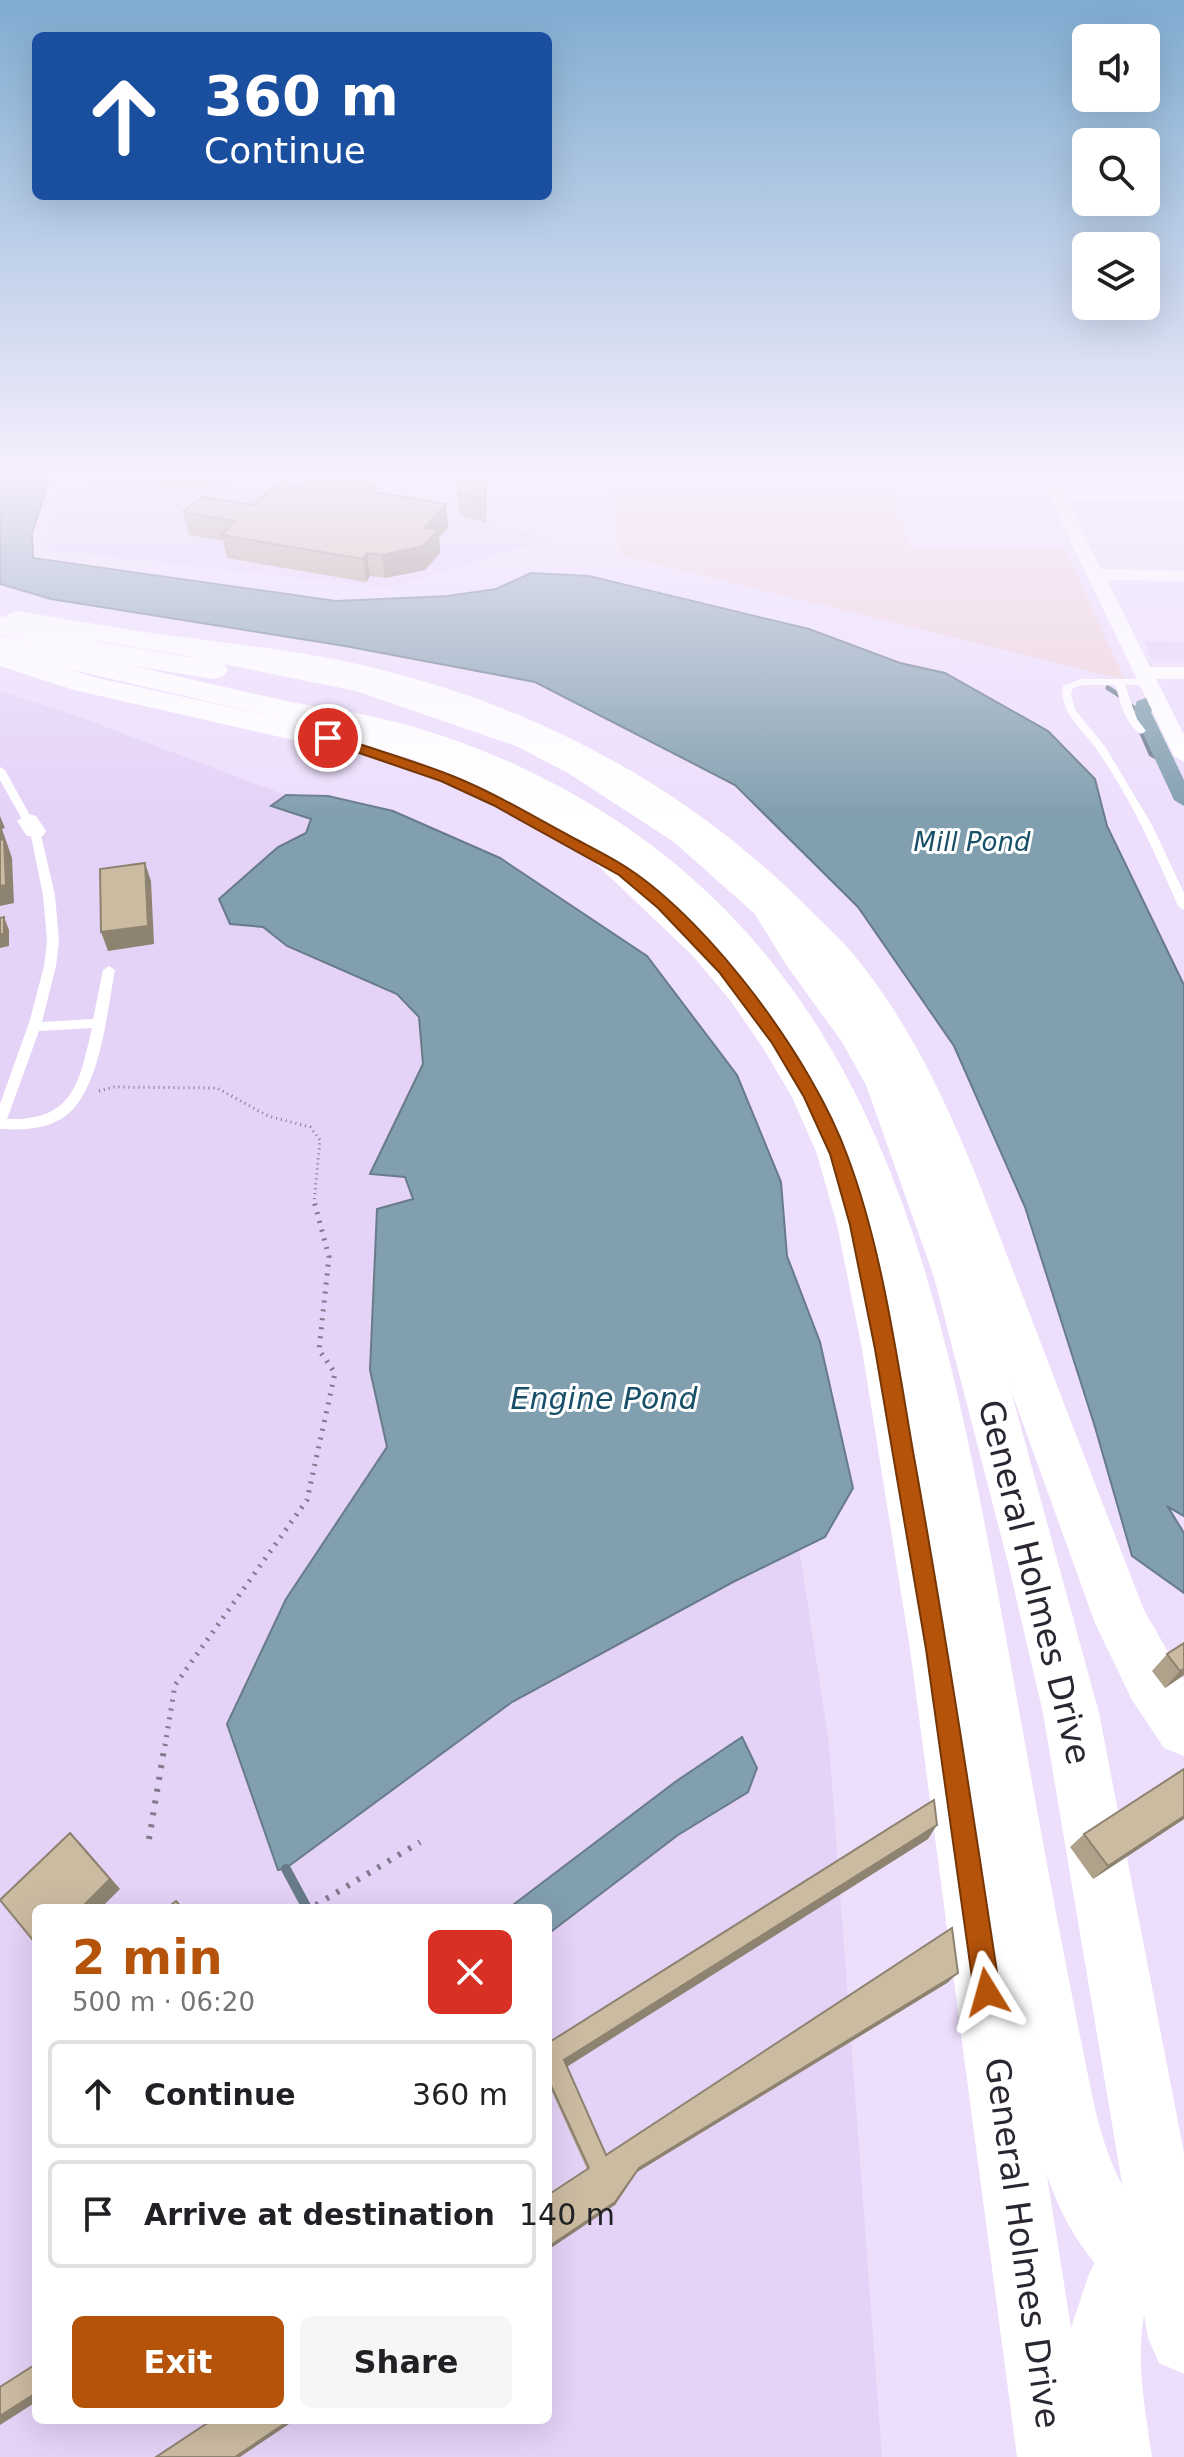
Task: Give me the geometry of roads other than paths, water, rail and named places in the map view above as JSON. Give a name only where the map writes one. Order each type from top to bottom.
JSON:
[{"type":"main road","points":[[0,617],[181,646],[363,683],[475,719],[554,752],[649,808],[732,871],[769,906],[800,957]]},
{"type":"main road","points":[[0,625],[298,699],[435,745],[509,775],[630,845],[691,894],[744,946],[816,1049],[862,1143],[887,1210],[910,1288],[947,1455],[1069,2138],[1107,2226],[1168,2258],[1115,2297],[1105,2337],[1108,2404],[1115,2457]]},
{"type":"main road","points":[[0,644],[428,720],[498,747],[558,776],[669,846],[800,957]]},
{"type":"main road","points":[[181,646],[262,654],[379,678],[525,727],[651,796],[704,835],[778,897],[840,963],[889,1036],[935,1122],[1122,1623],[1152,1681],[1184,1728]]},
{"type":"main road","points":[[0,656],[85,684],[341,742],[446,778],[498,802],[624,872]]},
{"type":"main road","points":[[298,699],[480,775],[581,831],[624,872]]},
{"type":"main road","name":"General Holmes Drive","points":[[624,872],[705,946],[778,1039],[812,1097],[838,1154],[859,1225],[885,1349],[937,1649],[1054,2457]]},
{"type":"main road","name":"General Holmes Drive","points":[[800,957],[858,1035],[886,1085],[931,1200],[981,1366],[1071,1713],[1184,2338]]},
{"type":"street","points":[[1102,587],[1184,756]]},
{"type":"street","points":[[1147,677],[1184,673]]},
{"type":"lane","points":[[1147,677],[1119,682],[1081,682],[1068,686],[1064,697],[1068,708],[1100,746],[1147,822],[1184,906]]},
{"type":"lane","points":[[1119,682],[1132,720],[1141,731]]},
{"type":"lane","points":[[0,770],[32,826],[53,919],[47,977],[34,1027],[0,1122],[31,1125],[43,1121],[63,1112],[77,1095],[109,970]]},
{"type":"lane","points":[[34,1027],[97,1023]]},
{"type":"water","name":"Mill Pond","points":[[9,587],[235,587],[336,601],[448,596],[501,587],[633,587],[809,629],[900,663],[945,673],[1048,731],[1095,779],[1107,826],[1184,985],[1184,1516],[1168,1507],[1184,1533],[1184,1593],[1132,1556],[1095,1427],[1025,1207],[954,1046],[858,907],[735,785],[535,682],[345,646],[51,599]]},
{"type":"water","name":"Engine Pond","points":[[286,795],[328,796],[393,811],[500,858],[647,956],[737,1075],[781,1182],[787,1256],[820,1342],[853,1488],[825,1537],[733,1582],[512,1702],[286,1868],[278,1870],[227,1724],[286,1599],[387,1447],[370,1370],[377,1209],[413,1199],[405,1177],[370,1174],[423,1064],[419,1017],[397,994],[287,946],[263,927],[230,924],[219,899],[278,847],[306,833],[311,819],[271,806]]},
{"type":"water","points":[[742,1737],[757,1768],[748,1792],[678,1835],[552,1931],[552,1904],[514,1904],[675,1782]]},
{"type":"waterway","points":[[1108,688],[1119,695]]},
{"type":"waterway","points":[[1149,702],[1143,705],[1142,712],[1184,800]]},
{"type":"waterway","points":[[1131,706],[1147,721],[1141,731],[1151,754],[1167,763]]},
{"type":"waterway","points":[[286,1869],[305,1904]]}]
